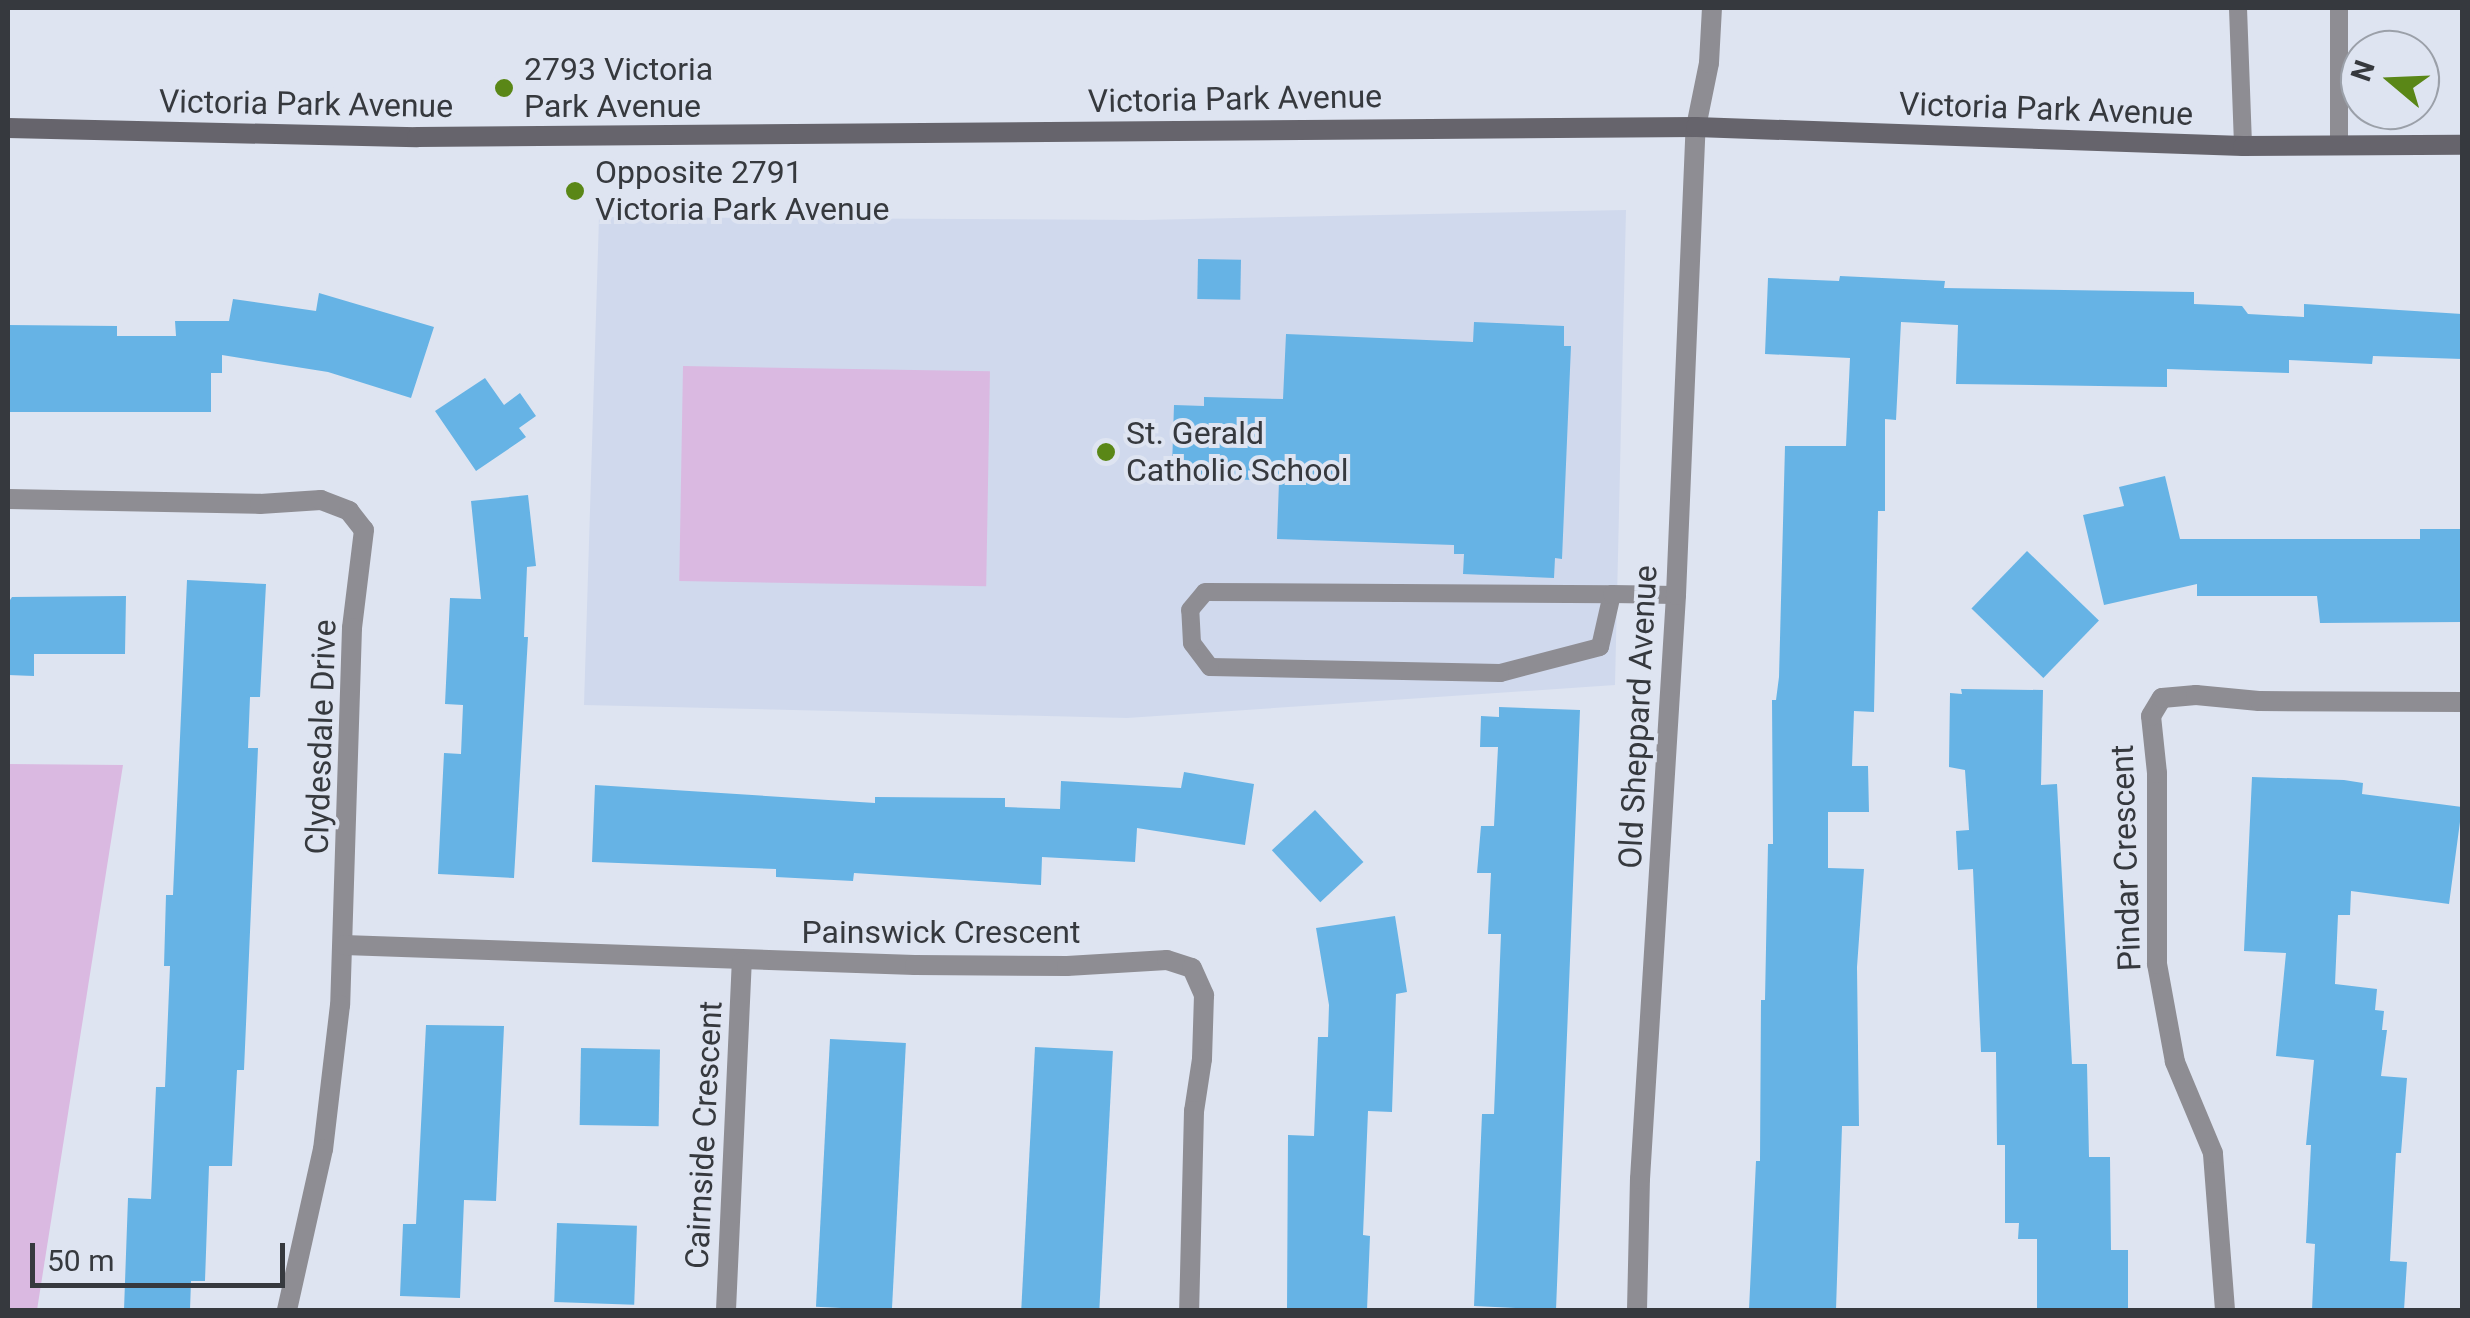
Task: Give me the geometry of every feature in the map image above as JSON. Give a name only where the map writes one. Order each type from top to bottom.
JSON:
[{"type":"main road","name":"Victoria Park Avenue","points":[[8,128],[436,136],[1696,127],[2243,146],[2462,145]]},
{"type":"street","name":"Old Sheppard Avenue","points":[[1637,1310],[1640,1180],[1676,595],[1696,127],[1709,62],[1712,8]]},
{"type":"street","name":"Clydesdale Drive","points":[[8,499],[260,504],[320,500],[349,511],[364,530],[352,628],[344,945],[323,1149],[286,1310]]},
{"type":"street","name":"Pindar Crescent","points":[[2224,1310],[2213,1153],[2176,1062],[2157,964],[2157,773],[2150,716],[2162,698],[2196,694],[2260,702],[2462,702]]},
{"type":"street","name":"Painswick Crescent","points":[[344,945],[742,962],[1067,966],[1167,960],[1192,968],[1204,995],[1202,1060],[1194,1111],[1189,1310]]},
{"type":"street","name":"Cairnside Crescent","points":[[726,1310],[742,962]]},
{"type":"lane","points":[[2238,8],[2243,146]]},
{"type":"lane","points":[[2339,8],[2339,146]]},
{"type":"lane","points":[[1612,594],[1600,647],[1500,673],[1210,667],[1192,644],[1190,610],[1205,592],[1612,594],[1676,595]]},
{"type":"shaded area","name":"St. Gerald Catholic School","points":[[1626,210],[1615,685],[1127,718],[584,705],[599,217],[1143,220]]},
{"type":"shaded area","points":[[683,366],[990,371],[986,586],[679,581]]},
{"type":"shaded area","points":[[8,764],[123,765],[37,1310],[8,1310]]},
{"type":"building","points":[[1198,259],[1241,260],[1240,300],[1197,299]]},
{"type":"building","points":[[1840,276],[1945,281],[1944,288],[2194,292],[2194,304],[2242,306],[2248,314],[2304,317],[2304,304],[2462,314],[2462,359],[2373,356],[2372,364],[2289,360],[2289,373],[2167,369],[2167,387],[1956,384],[1958,325],[1901,322],[1896,420],[1885,419],[1885,511],[1878,511],[1874,712],[1854,711],[1852,766],[1868,766],[1869,812],[1828,812],[1828,868],[1864,869],[1857,967],[1859,1126],[1842,1126],[1836,1310],[1749,1310],[1756,1161],[1760,1161],[1761,1000],[1765,1000],[1768,844],[1773,844],[1772,700],[1776,700],[1779,677],[1785,446],[1846,446],[1850,358],[1765,354],[1768,278],[1839,281]]},
{"type":"building","points":[[319,293],[434,327],[411,398],[328,372],[222,355],[222,373],[211,373],[211,412],[8,412],[8,325],[117,326],[117,336],[176,336],[175,321],[229,321],[233,299],[316,311]]},
{"type":"building","points":[[1474,322],[1564,326],[1564,346],[1571,346],[1562,559],[1555,558],[1554,578],[1463,574],[1464,554],[1454,554],[1454,545],[1277,539],[1279,481],[1201,478],[1201,468],[1172,467],[1174,405],[1204,406],[1204,397],[1283,399],[1286,334],[1473,342]]},
{"type":"building","points":[[485,378],[504,405],[520,393],[536,416],[519,428],[526,437],[476,471],[435,411]]},
{"type":"building","points":[[2165,476],[2180,539],[2420,539],[2420,529],[2462,529],[2462,622],[2320,623],[2317,596],[2197,596],[2197,584],[2104,605],[2083,515],[2124,506],[2119,487]]},
{"type":"building","points":[[528,495],[536,566],[527,567],[524,637],[528,637],[514,878],[438,874],[444,753],[461,754],[463,705],[445,704],[450,598],[481,599],[471,501]]},
{"type":"building","points":[[2027,551],[2099,620],[2043,678],[1971,609]]},
{"type":"building","points":[[187,580],[266,584],[260,697],[250,697],[248,748],[258,748],[244,1070],[237,1070],[232,1166],[209,1166],[205,1281],[191,1281],[190,1310],[124,1310],[128,1198],[151,1199],[156,1087],[165,1087],[170,966],[164,966],[166,895],[173,895]]},
{"type":"building","points":[[126,596],[125,654],[34,654],[34,676],[8,675],[8,603],[12,597]]},
{"type":"building","points":[[1961,689],[2043,690],[2041,785],[2057,784],[2072,1064],[2087,1064],[2089,1157],[2110,1157],[2111,1250],[2128,1250],[2128,1310],[2037,1310],[2037,1239],[2018,1239],[2019,1223],[2005,1223],[2005,1145],[1997,1145],[1996,1052],[1981,1052],[1973,869],[1958,870],[1956,831],[1969,830],[1965,770],[1949,767],[1950,693],[1962,694]]},
{"type":"building","points":[[1499,707],[1580,710],[1556,1310],[1474,1306],[1482,1114],[1494,1114],[1501,934],[1488,934],[1491,873],[1477,873],[1481,826],[1494,826],[1498,747],[1480,747],[1481,716],[1499,717]]},
{"type":"building","points":[[1184,772],[1254,784],[1245,845],[1137,828],[1135,862],[1042,857],[1041,885],[854,873],[853,881],[776,877],[776,869],[592,862],[595,785],[875,803],[875,797],[1005,798],[1005,807],[1060,809],[1061,781],[1181,788]]},
{"type":"building","points":[[2252,777],[2344,780],[2363,783],[2362,794],[2462,807],[2449,904],[2351,891],[2350,915],[2338,915],[2335,984],[2377,989],[2375,1010],[2384,1011],[2382,1030],[2387,1030],[2381,1076],[2407,1078],[2401,1153],[2396,1153],[2390,1261],[2407,1262],[2404,1310],[2312,1310],[2315,1244],[2306,1243],[2311,1145],[2306,1145],[2314,1060],[2276,1056],[2286,953],[2244,951]]},
{"type":"building","points":[[1315,810],[1363,862],[1320,902],[1272,850]]},
{"type":"building","points":[[1395,916],[1407,992],[1396,994],[1392,1112],[1368,1111],[1363,1235],[1370,1236],[1367,1310],[1287,1310],[1288,1135],[1314,1136],[1318,1037],[1328,1037],[1329,1005],[1316,928]]},
{"type":"building","points":[[426,1025],[504,1026],[496,1201],[464,1200],[460,1298],[400,1296],[403,1224],[416,1224]]},
{"type":"building","points":[[830,1039],[906,1043],[892,1310],[816,1307]]},
{"type":"building","points":[[1035,1047],[1113,1051],[1099,1310],[1021,1310]]},
{"type":"building","points":[[581,1048],[660,1049],[659,1126],[580,1125]]},
{"type":"building","points":[[557,1223],[637,1226],[634,1305],[554,1302]]},
{"type":"place","name":"2793 Victoria Park Avenue","points":[[504,88]]},
{"type":"place","name":"Opposite 2791 Victoria Park Avenue","points":[[575,191]]},
{"type":"place","name":"St. Gerald Catholic School","points":[[1106,452]]}]
